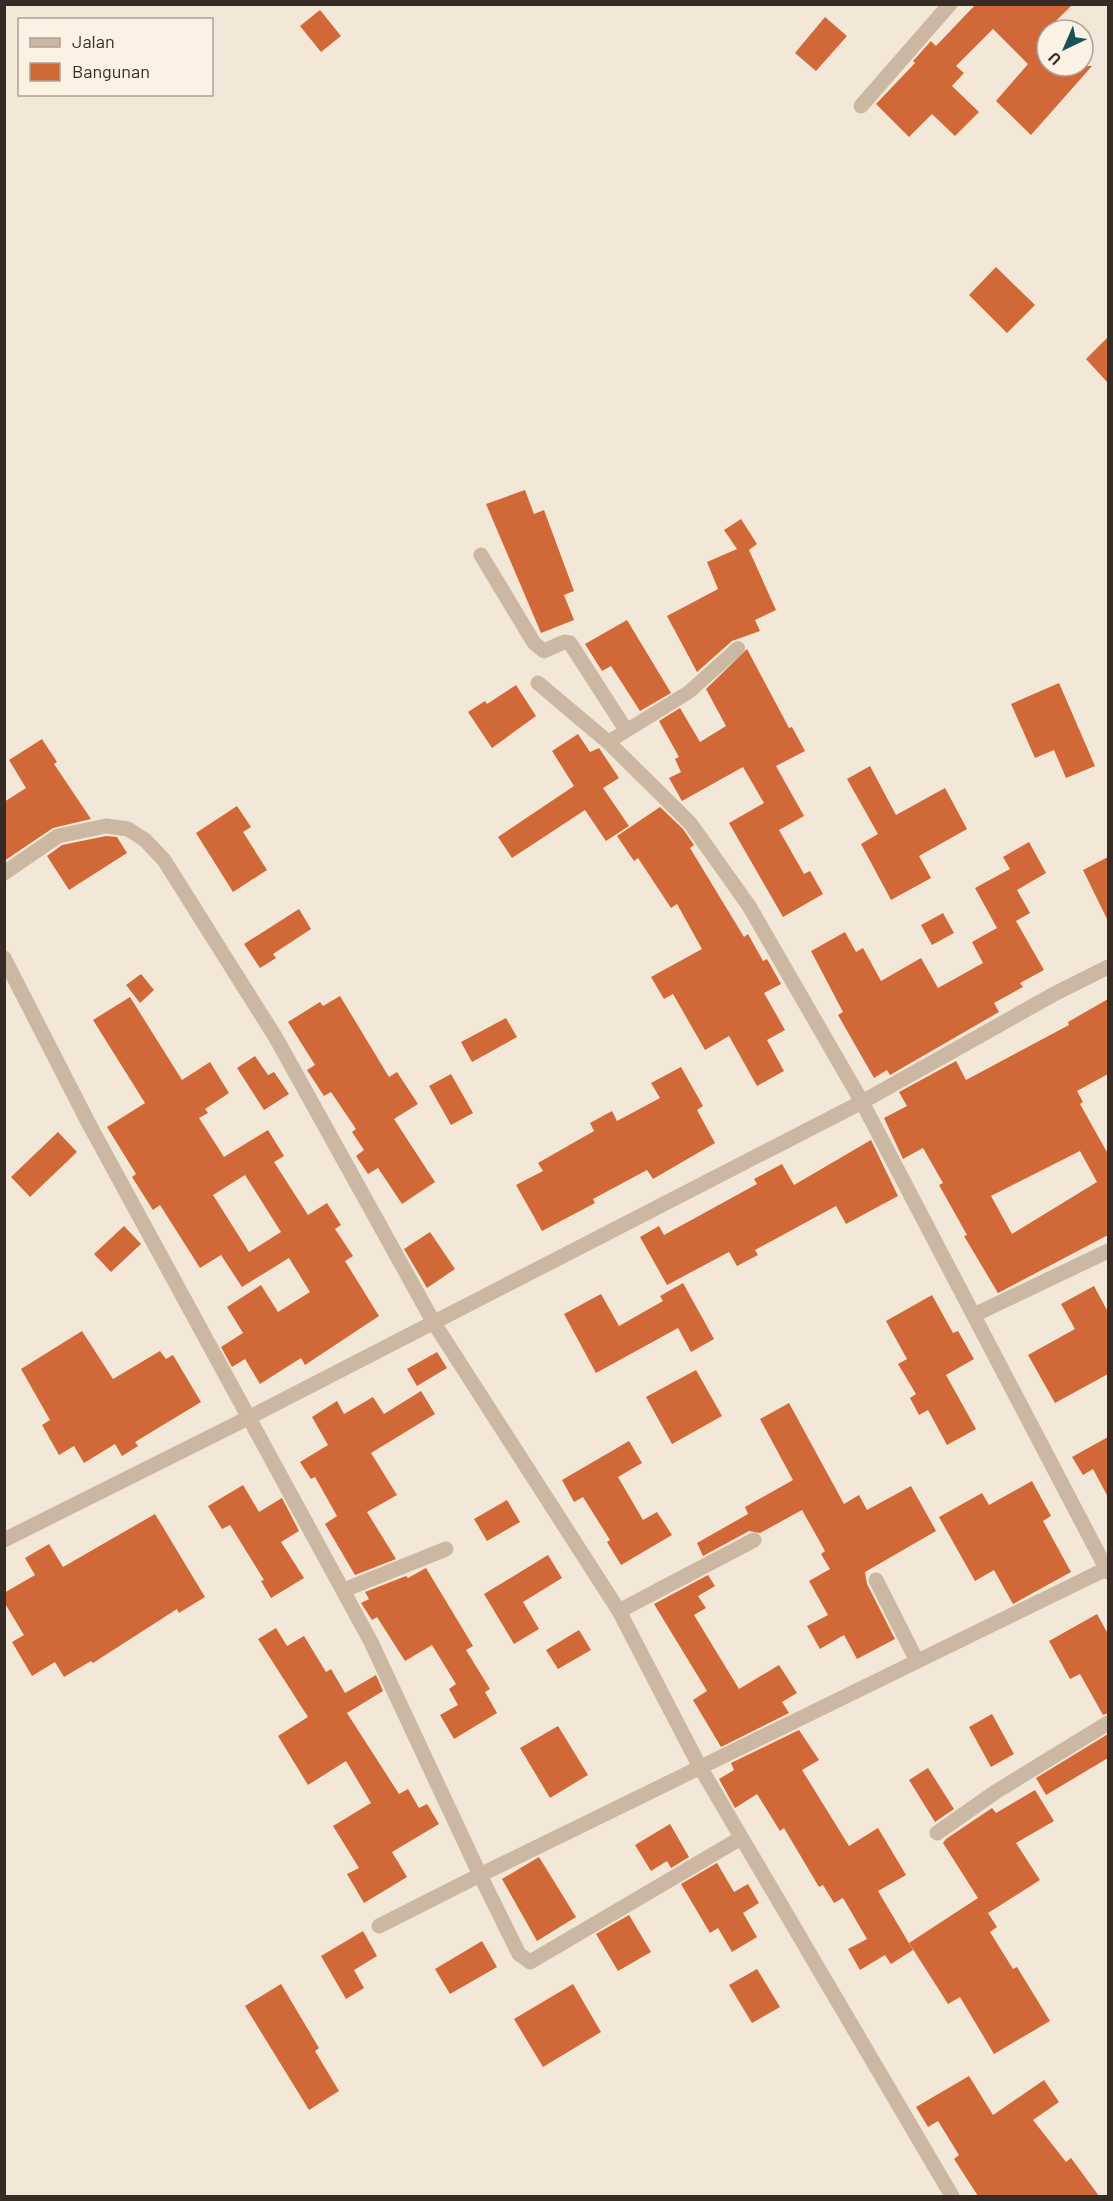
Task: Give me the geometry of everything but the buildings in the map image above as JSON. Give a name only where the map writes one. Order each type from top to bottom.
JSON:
[{"type":"street","points":[[861,106],[950,4]]},
{"type":"street","points":[[481,555],[534,643],[544,651],[564,642],[570,643],[626,730]]},
{"type":"street","points":[[379,1926],[917,1661],[1108,1570],[862,1102],[749,906],[690,824],[608,742],[538,683]]},
{"type":"street","points":[[4,873],[58,836],[106,826],[128,829],[165,860],[276,1038],[434,1323],[619,1611],[700,1767],[952,2196]]},
{"type":"street","points":[[4,958],[89,1124],[371,1642],[519,1954],[530,1962],[741,1838]]},
{"type":"street","points":[[4,1540],[248,1418],[862,1102],[1056,993],[1108,967]]},
{"type":"street","points":[[974,1315],[1108,1251]]},
{"type":"street","points":[[619,1611],[754,1540]]},
{"type":"street","points":[[344,1590],[446,1549]]},
{"type":"street","points":[[876,1580],[917,1661]]},
{"type":"street","points":[[937,1833],[998,1791],[1108,1723]]},
{"type":"lane","points":[[608,742],[689,692],[738,648]]}]
